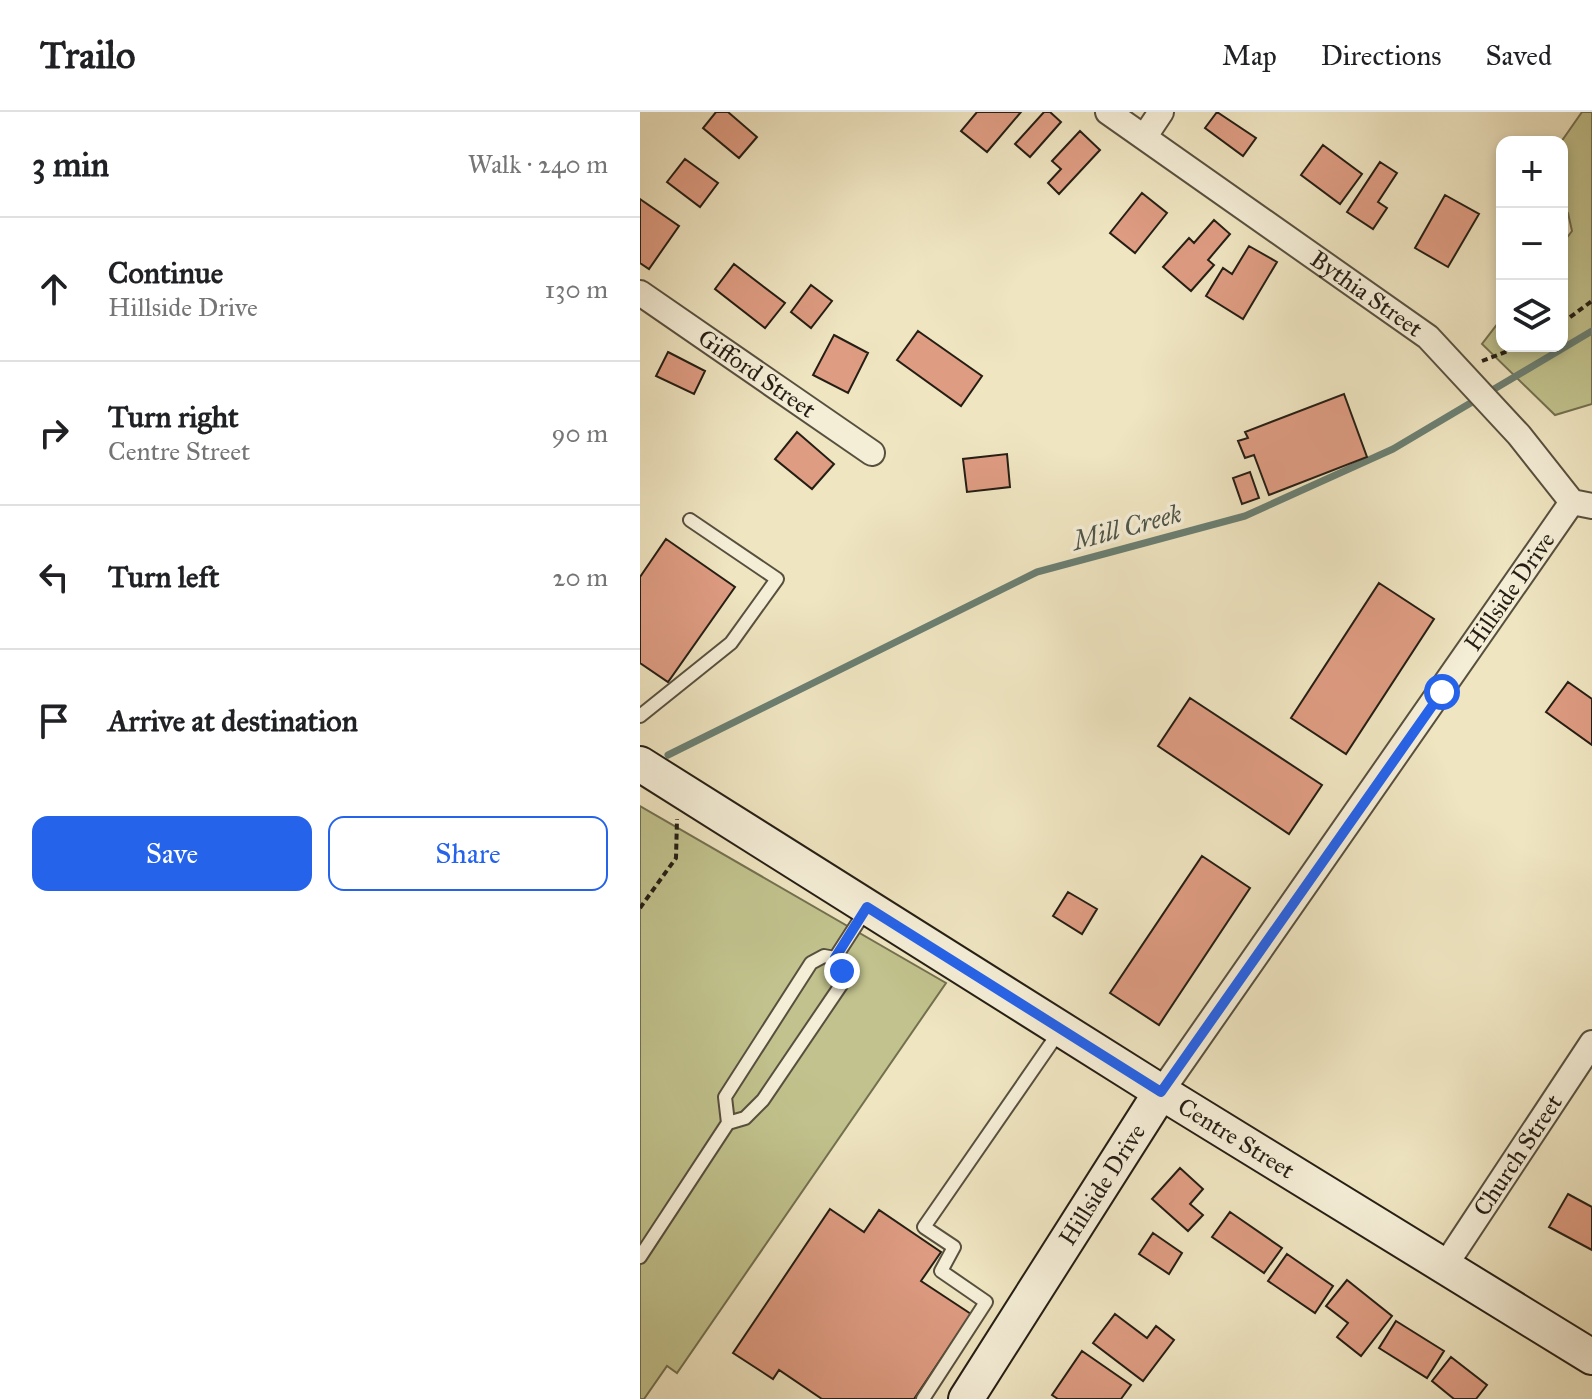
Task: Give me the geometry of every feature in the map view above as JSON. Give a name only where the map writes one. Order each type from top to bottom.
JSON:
[{"type":"street","name":"Bythia Street","points":[[1108,112],[1428,337],[1582,504]]},
{"type":"street","points":[[1145,136],[1161,112]]},
{"type":"street","name":"Gifford Street","points":[[640,293],[872,453]]},
{"type":"street","name":"Hillside Drive","points":[[966,1399],[1161,1092],[1582,504]]},
{"type":"street","name":"Centre Street","points":[[640,764],[1161,1092],[1592,1357]]},
{"type":"street","name":"Church Street","points":[[1444,1267],[1592,1043]]},
{"type":"lane","points":[[640,716],[731,643],[777,579],[690,520]]},
{"type":"lane","points":[[835,958],[867,907]]},
{"type":"lane","points":[[640,1257],[728,1123],[725,1097],[811,963],[824,956],[835,958]]},
{"type":"lane","points":[[728,1123],[745,1118],[763,1100],[841,985],[842,971],[835,958]]},
{"type":"lane","points":[[923,1399],[986,1302],[941,1271],[954,1247],[924,1227],[1060,1029]]},
{"type":"path","points":[[1568,319],[1592,301]]},
{"type":"path","points":[[1488,359],[1506,352]]},
{"type":"path","points":[[640,908],[676,858],[676,821],[694,798]]},
{"type":"green space","points":[[1582,112],[1592,112],[1592,404],[1555,415],[1482,344],[1496,326],[1496,352],[1568,352],[1568,236],[1572,231],[1568,213],[1568,136],[1565,136]]},
{"type":"green space","points":[[640,806],[946,983],[677,1373],[667,1366],[644,1399],[640,1399]]},
{"type":"building","points":[[716,112],[728,112],[757,137],[739,158],[703,128]]},
{"type":"building","points":[[977,112],[1021,112],[987,152],[961,131]]},
{"type":"building","points":[[1044,112],[1050,112],[1061,122],[1030,157],[1015,144]]},
{"type":"building","points":[[1217,112],[1256,138],[1243,156],[1205,128]]},
{"type":"building","points":[[1080,131],[1100,150],[1059,194],[1048,183],[1061,169],[1052,161]]},
{"type":"building","points":[[1323,145],[1362,174],[1340,204],[1301,175]]},
{"type":"building","points":[[685,159],[718,183],[700,207],[667,182]]},
{"type":"building","points":[[1380,162],[1397,173],[1378,202],[1387,208],[1373,229],[1347,212]]},
{"type":"building","points":[[1142,193],[1167,213],[1135,253],[1110,233]]},
{"type":"building","points":[[1445,195],[1479,214],[1448,267],[1415,248]]},
{"type":"building","points":[[640,199],[679,226],[649,269],[640,263]]},
{"type":"building","points":[[1214,220],[1230,234],[1208,260],[1214,265],[1191,291],[1163,267],[1189,238],[1194,243]]},
{"type":"building","points":[[1249,246],[1277,262],[1243,319],[1206,296],[1223,268],[1232,274]]},
{"type":"building","points":[[734,264],[785,303],[765,328],[715,289]]},
{"type":"building","points":[[811,285],[832,301],[811,328],[791,312]]},
{"type":"building","points":[[918,331],[982,376],[961,406],[897,360]]},
{"type":"building","points":[[834,335],[868,353],[848,393],[813,375]]},
{"type":"building","points":[[668,352],[705,371],[694,394],[656,376]]},
{"type":"building","points":[[1344,394],[1367,457],[1269,495],[1254,455],[1245,458],[1238,441],[1248,438],[1245,432]]},
{"type":"building","points":[[797,432],[834,464],[812,489],[775,459]]},
{"type":"building","points":[[1007,454],[1010,487],[967,492],[963,459]]},
{"type":"building","points":[[1250,472],[1259,498],[1242,504],[1233,478]]},
{"type":"building","points":[[666,539],[735,587],[668,682],[640,663],[640,577]]},
{"type":"building","points":[[1379,583],[1434,619],[1346,754],[1291,718]]},
{"type":"building","points":[[1568,682],[1592,699],[1592,745],[1546,712]]},
{"type":"building","points":[[1190,698],[1322,785],[1289,834],[1158,746]]},
{"type":"building","points":[[1202,856],[1250,888],[1159,1025],[1110,993]]},
{"type":"building","points":[[1068,892],[1097,909],[1082,934],[1053,916]]},
{"type":"building","points":[[1180,1168],[1203,1189],[1190,1204],[1203,1215],[1188,1231],[1152,1199]]},
{"type":"building","points":[[1568,1194],[1592,1207],[1592,1250],[1549,1227]]},
{"type":"building","points":[[830,1209],[864,1232],[879,1210],[941,1252],[921,1281],[971,1314],[914,1399],[822,1399],[779,1370],[773,1379],[733,1353]]},
{"type":"building","points":[[1230,1212],[1282,1248],[1264,1273],[1212,1237]]},
{"type":"building","points":[[1153,1233],[1182,1253],[1169,1274],[1139,1254]]},
{"type":"building","points":[[1287,1254],[1333,1286],[1315,1313],[1268,1281]]},
{"type":"building","points":[[1347,1280],[1392,1316],[1361,1356],[1337,1337],[1348,1323],[1326,1306]]},
{"type":"building","points":[[1115,1314],[1147,1338],[1156,1326],[1174,1340],[1143,1381],[1093,1343]]},
{"type":"building","points":[[1396,1321],[1444,1351],[1427,1378],[1379,1348]]},
{"type":"building","points":[[1082,1351],[1131,1385],[1121,1399],[1058,1399],[1052,1395]]},
{"type":"building","points":[[1451,1357],[1487,1385],[1476,1399],[1454,1399],[1432,1381]]},
{"type":"waterway","name":"Mill Creek","points":[[668,755],[1037,572],[1245,516],[1393,449],[1592,331]]},
{"type":"route","points":[[842,971],[835,958],[867,907],[1161,1092],[1442,692]]}]
